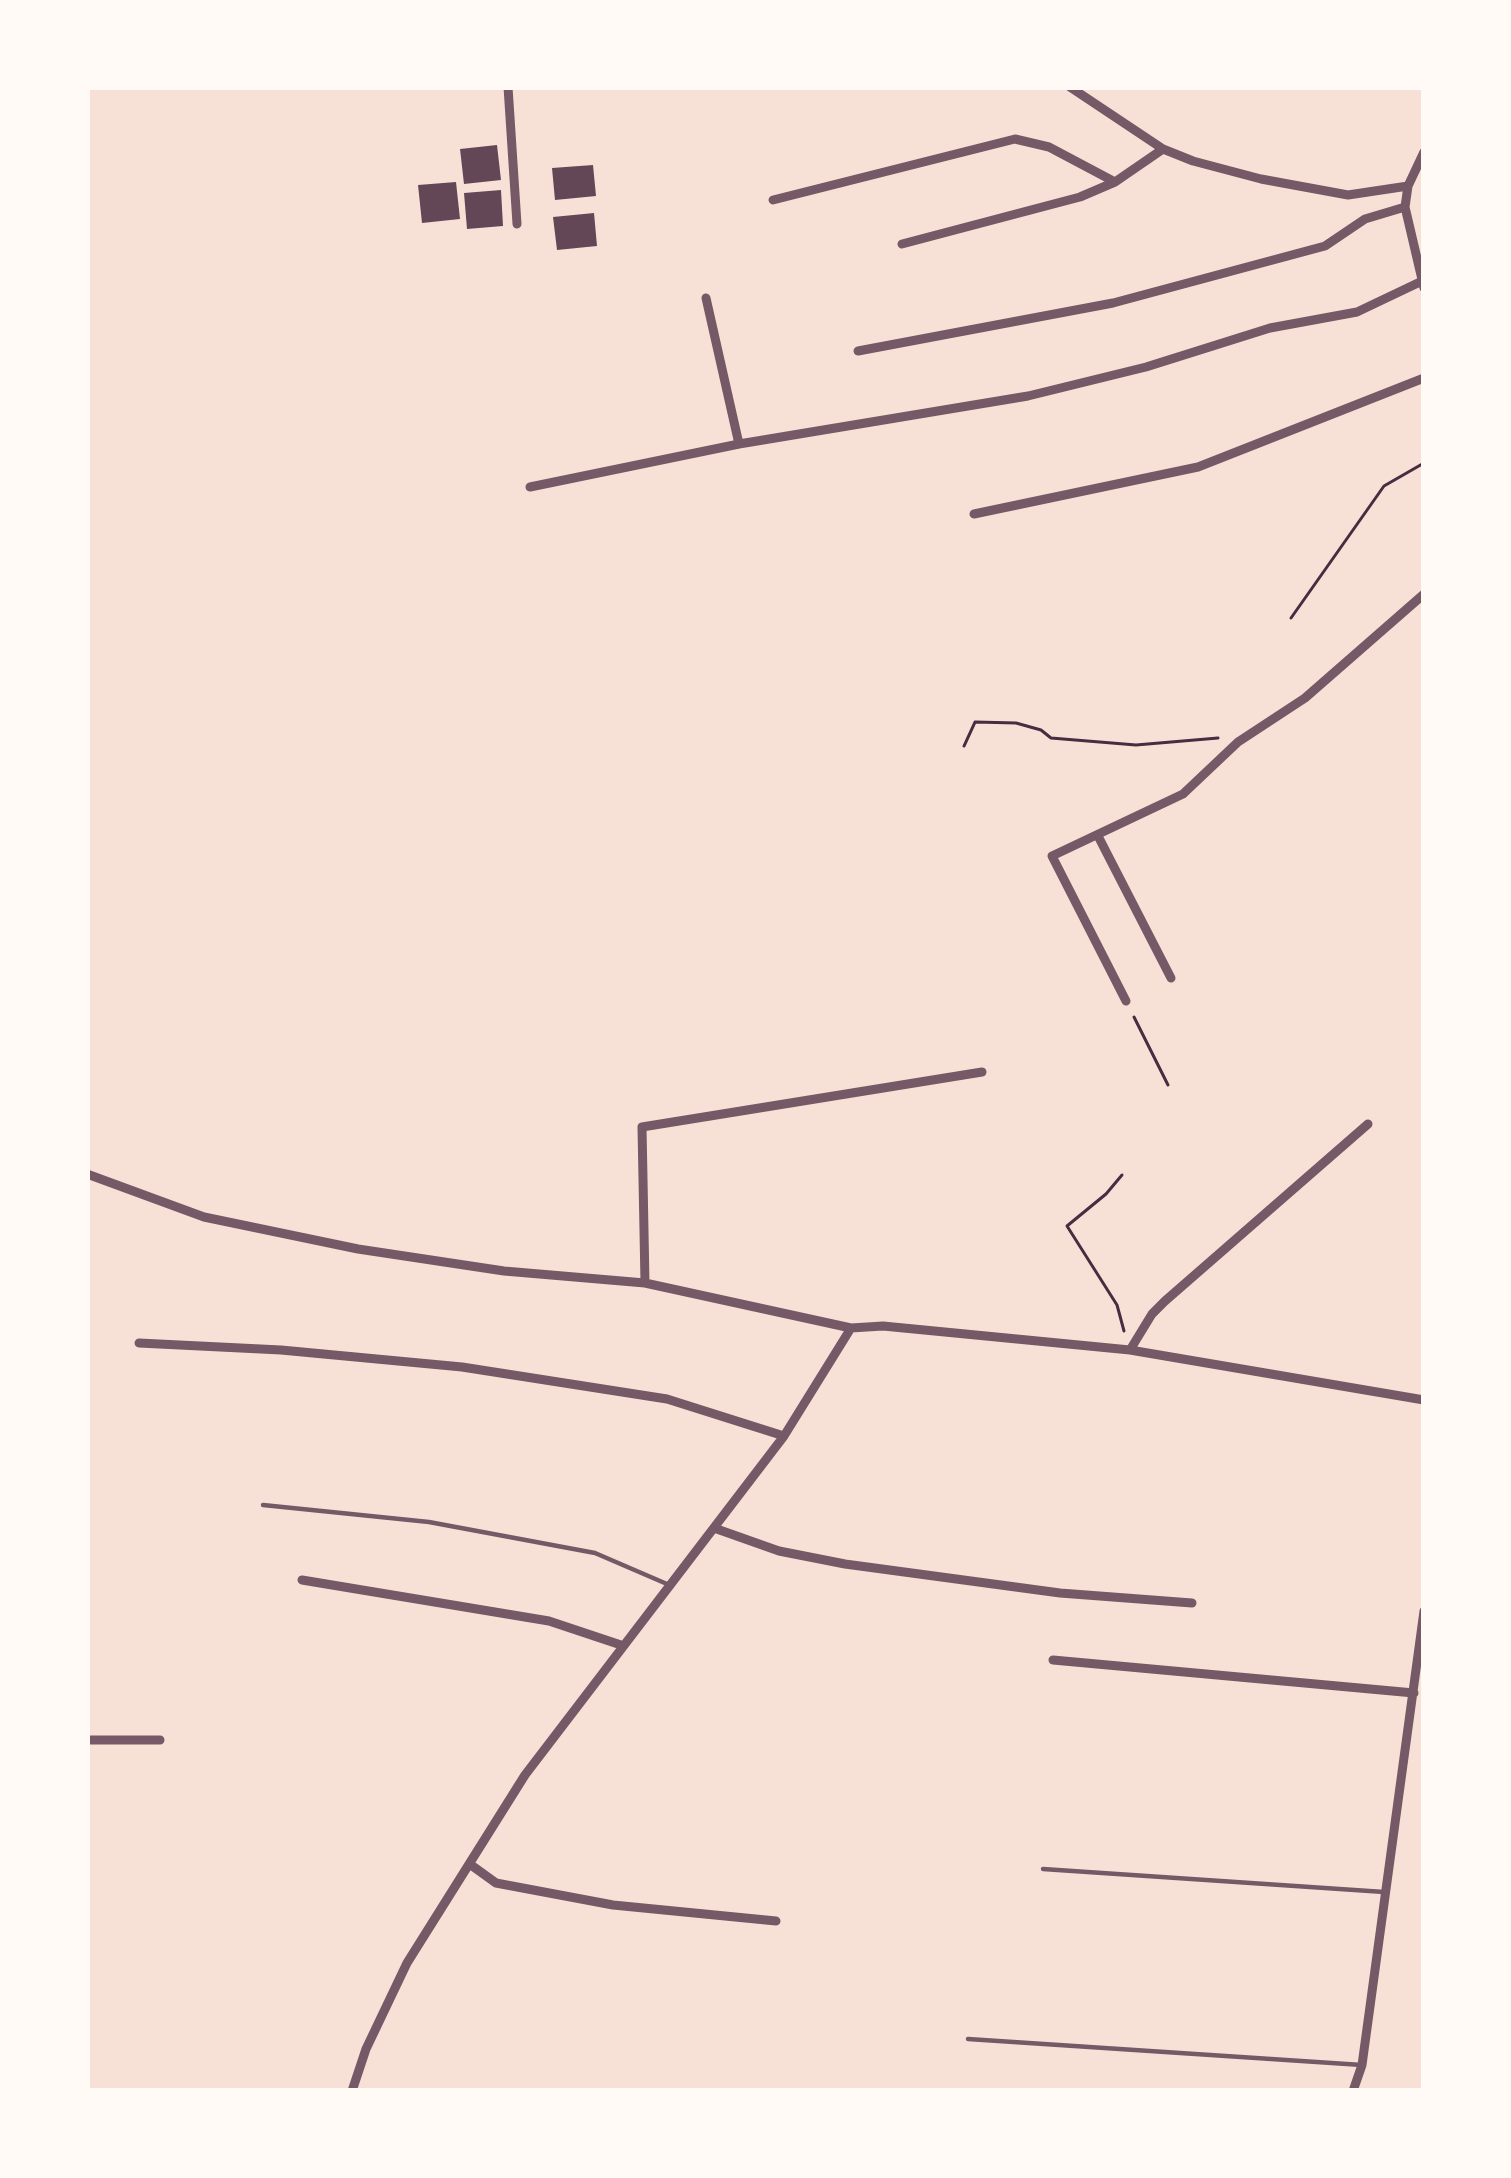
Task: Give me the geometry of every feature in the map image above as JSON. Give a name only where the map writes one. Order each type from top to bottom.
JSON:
[{"type":"street","points":[[508,87],[517,224]]},
{"type":"street","points":[[1070,87],[1163,149],[1261,179],[1348,194],[1408,186]]},
{"type":"street","points":[[772,200],[1016,139],[1049,147],[1115,182]]},
{"type":"street","points":[[902,244],[1080,197],[1115,182],[1163,149]]},
{"type":"street","points":[[530,488],[739,444],[1028,396],[1146,367],[1270,328],[1357,312],[1422,285],[1406,207],[1408,186],[1424,152]]},
{"type":"street","points":[[858,351],[1135,297],[1325,246],[1366,218],[1406,207]]},
{"type":"street","points":[[706,298],[739,444]]},
{"type":"street","points":[[974,514],[1198,467],[1424,378]]},
{"type":"street","points":[[1126,1001],[1052,856],[1183,794],[1238,742],[1305,698],[1424,595]]},
{"type":"street","points":[[1098,836],[1171,978]]},
{"type":"street","points":[[646,1283],[642,1127],[982,1072]]},
{"type":"street","points":[[1130,1350],[1165,1301],[1368,1124]]},
{"type":"street","points":[[87,1174],[203,1217],[358,1250],[504,1271],[646,1283],[850,1328],[883,1326],[1130,1350],[1424,1400]]},
{"type":"street","points":[[352,2091],[366,2048],[407,1963],[526,1775],[784,1436],[850,1328]]},
{"type":"street","points":[[139,1343],[462,1367],[667,1399],[784,1436]]},
{"type":"street","points":[[714,1528],[779,1551],[845,1564],[1060,1593],[1192,1604]]},
{"type":"street","points":[[302,1580],[549,1621],[621,1646]]},
{"type":"street","points":[[1353,2091],[1362,2066],[1424,1611]]},
{"type":"street","points":[[1053,1660],[1414,1693]]},
{"type":"street","points":[[87,1740],[160,1740]]},
{"type":"street","points":[[471,1864],[496,1883],[613,1905],[776,1921]]},
{"type":"lane","points":[[262,1505],[429,1522],[595,1552],[669,1585]]},
{"type":"lane","points":[[1043,1869],[1384,1892]]},
{"type":"lane","points":[[968,2039],[1362,2066]]},
{"type":"path","points":[[1292,618],[1384,486],[1424,463]]},
{"type":"path","points":[[964,746],[975,722],[1016,723],[1051,738],[1100,743],[1136,745],[1211,737],[1238,742]]},
{"type":"path","points":[[1126,1001],[1168,1085]]},
{"type":"path","points":[[1122,1175],[1067,1226],[1117,1305],[1130,1350]]},
{"type":"building","points":[[497,145],[501,180],[464,184],[460,149]]},
{"type":"building","points":[[593,165],[596,196],[555,200],[552,168]]},
{"type":"building","points":[[456,182],[460,219],[422,223],[418,185]]},
{"type":"building","points":[[501,190],[503,226],[467,229],[464,193]]},
{"type":"building","points":[[594,213],[597,246],[557,250],[553,217]]}]
